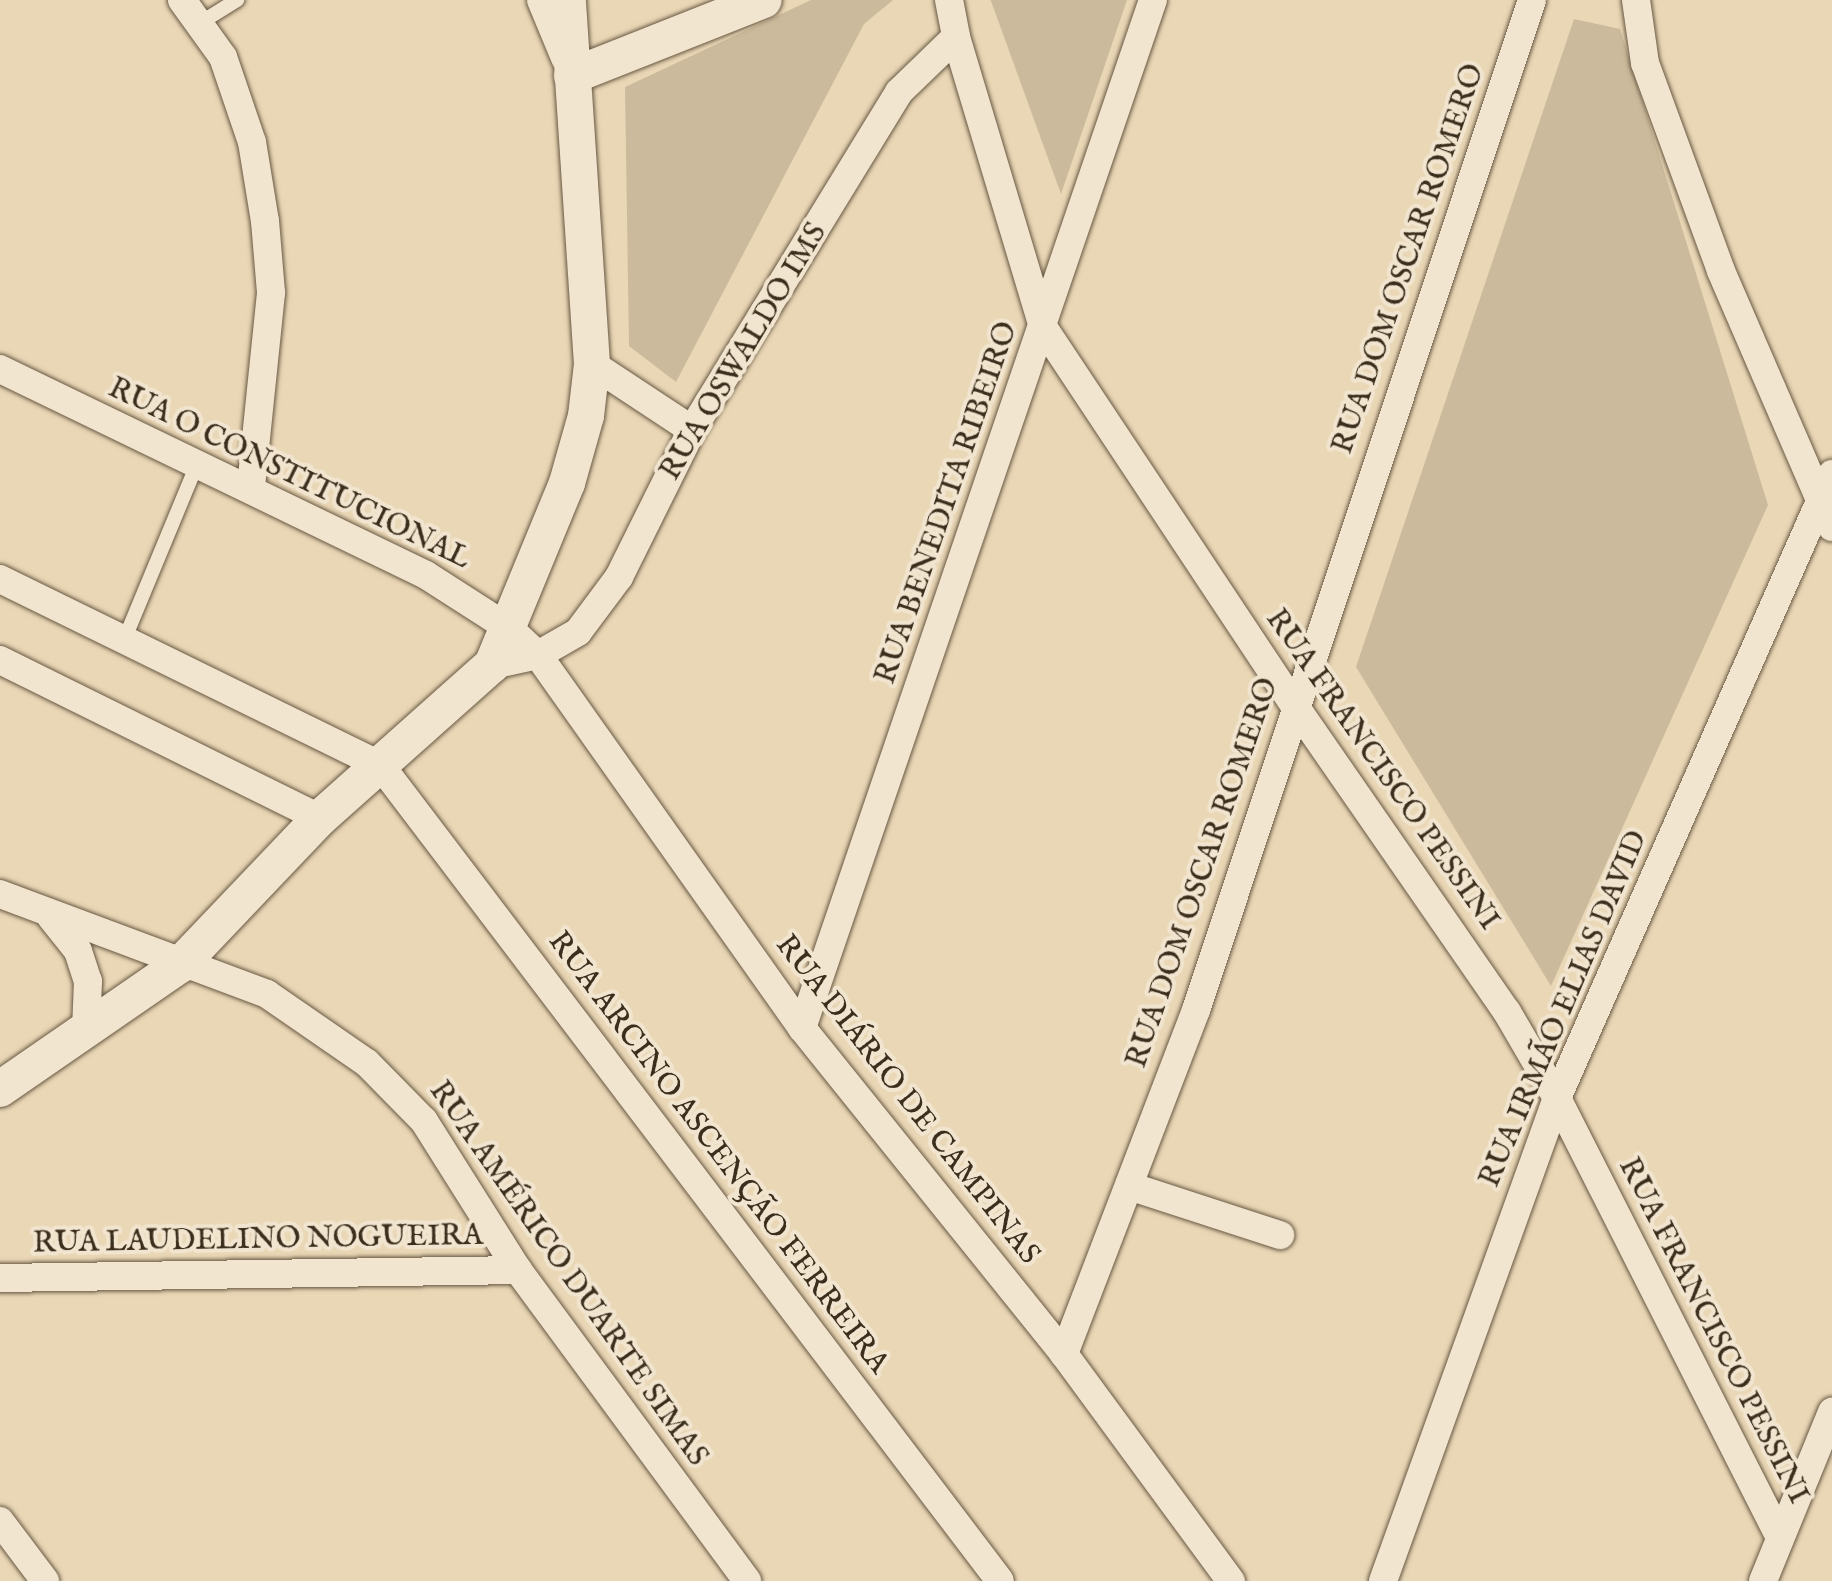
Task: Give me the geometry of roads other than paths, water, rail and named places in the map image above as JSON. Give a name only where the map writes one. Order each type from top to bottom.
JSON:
[{"type":"street","points":[[182,0],[223,57],[252,142],[265,221],[271,293],[251,488]]},
{"type":"street","points":[[541,0],[572,76]]},
{"type":"street","points":[[0,1089],[180,965],[320,818],[492,665],[510,629],[577,451],[592,364],[568,0]]},
{"type":"street","points":[[572,76],[764,0]]},
{"type":"street","points":[[949,0],[956,37]]},
{"type":"street","name":"RUA BENEDITA RIBEIRO","points":[[802,1028],[1153,0]]},
{"type":"street","name":"RUA DOM OSCAR ROMERO","points":[[1064,1354],[1196,1010],[1532,0]]},
{"type":"street","points":[[1636,0],[1645,63],[1721,271],[1826,486],[1832,527]]},
{"type":"street","name":"RUA FRANCISCO PESSINI","points":[[956,37],[1043,327],[1295,706],[1507,1012],[1557,1098],[1779,1536]]},
{"type":"street","name":"RUA OSWALDO IMS","points":[[492,665],[538,655],[578,632],[619,577],[692,430],[899,92],[956,37]]},
{"type":"street","points":[[592,364],[692,430]]},
{"type":"street","name":"RUA O CONSTITUCIONAL","points":[[0,369],[196,467],[251,488],[426,575],[510,629],[538,655]]},
{"type":"street","name":"RUA IRMÃO ELIAS DAVID","points":[[1383,1581],[1557,1098],[1826,486]]},
{"type":"street","points":[[0,579],[381,766]]},
{"type":"street","name":"RUA DIÁRIO DE CAMPINAS","points":[[538,655],[802,1028],[1064,1354],[1231,1581]]},
{"type":"street","points":[[0,660],[320,818]]},
{"type":"street","name":"RUA ARCINO ASCENÇÃO FERREIRA","points":[[381,766],[1000,1581]]},
{"type":"street","name":"RUA AMÉRICO DUARTE SIMAS","points":[[0,894],[180,965],[267,994],[367,1063],[424,1121],[518,1270],[747,1581]]},
{"type":"street","name":"RUA AMÉRICO DUARTE SIMAS","points":[[51,916],[78,951],[88,981],[86,1030]]},
{"type":"street","points":[[1129,1186],[1280,1235]]},
{"type":"street","name":"RUA LAUDELINO NOGUEIRA","points":[[0,1278],[518,1270]]},
{"type":"street","points":[[1763,1581],[1832,1412]]},
{"type":"street","points":[[0,1521],[45,1581]]},
{"type":"lane","points":[[200,23],[237,0]]},
{"type":"lane","points":[[125,638],[196,467]]}]
